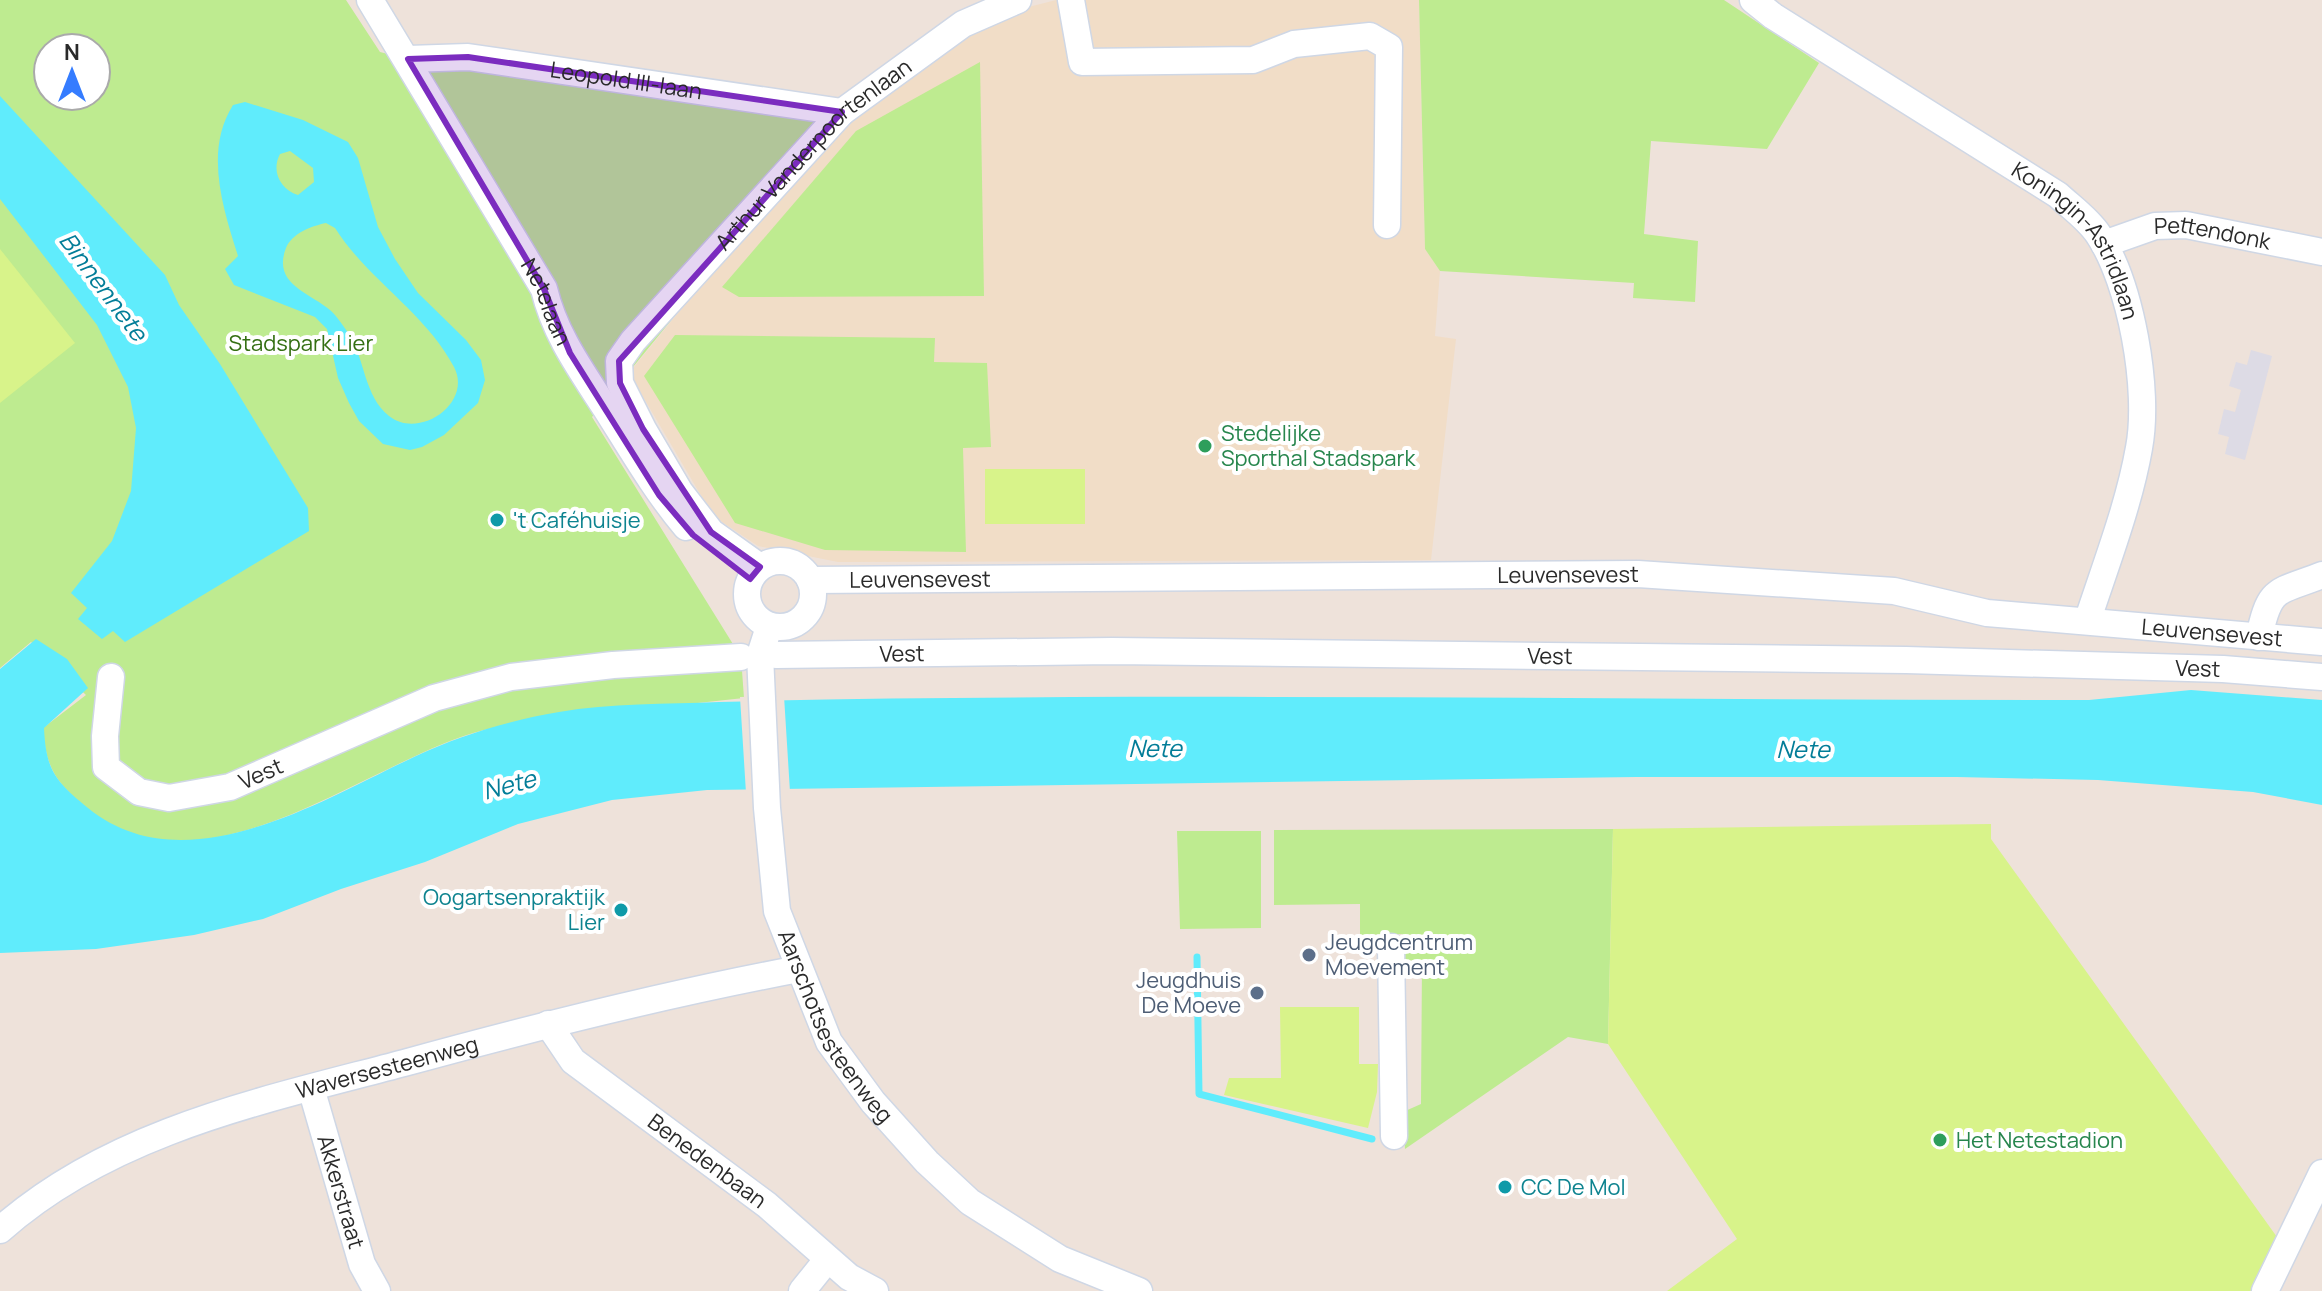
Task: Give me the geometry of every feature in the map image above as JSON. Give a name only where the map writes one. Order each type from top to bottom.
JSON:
[{"type":"street","name":"Netelaan","points":[[370,0],[544,289],[551,318],[570,353],[659,495],[693,535],[755,573]]},
{"type":"street","name":"Arthur Vanderpoortenlaan","points":[[755,573],[711,532],[680,492],[620,383],[619,361],[633,341],[842,112],[963,24],[1018,0]]},
{"type":"street","points":[[1071,0],[1082,62],[1253,60],[1294,44],[1370,36],[1389,47],[1387,225]]},
{"type":"street","name":"Koningin-Astridlaan","points":[[1753,0],[1773,16],[2058,195],[2096,231],[2104,244],[2116,271],[2134,338],[2142,412],[2140,448],[2088,619]]},
{"type":"street","name":"Leopold III-laan","points":[[408,59],[468,57],[842,112]]},
{"type":"street","name":"Pettendonk","points":[[2104,244],[2155,226],[2186,225],[2322,252]]},
{"type":"street","points":[[773,561],[790,562],[810,580],[814,595],[804,618],[795,625],[769,627],[759,621],[747,604],[755,573],[773,561]]},
{"type":"street","name":"Leuvensevest","points":[[810,580],[1638,574],[1894,591],[1987,613],[2088,619],[2322,642]]},
{"type":"street","points":[[2259,637],[2267,601],[2275,593],[2322,575]]},
{"type":"street","name":"Aarschotsesteenweg","points":[[769,627],[760,655],[767,808],[777,911],[829,1042],[873,1102],[927,1162],[970,1202],[1060,1259],[1139,1291]]},
{"type":"street","name":"Vest","points":[[776,655],[1112,651],[1906,660],[2223,669],[2322,677]]},
{"type":"street","name":"Vest","points":[[111,677],[105,736],[106,767],[139,792],[169,798],[230,787],[434,698],[511,677],[613,665],[741,657]]},
{"type":"street","points":[[1391,947],[1394,1136]]},
{"type":"street","name":"Waversesteenweg","points":[[0,1230],[76,1174],[142,1141],[311,1088],[620,1005],[799,969]]},
{"type":"street","name":"Benedenbaan","points":[[548,1024],[573,1061],[767,1205],[827,1260],[875,1291]]},
{"type":"street","name":"Akkerstraat","points":[[311,1088],[362,1264],[377,1291]]},
{"type":"street","points":[[2265,1291],[2322,1173]]},
{"type":"street","points":[[802,1291],[827,1260]]},
{"type":"highlighted area","points":[[468,57],[842,112],[619,361],[620,383],[643,429],[711,532],[760,567],[750,579],[693,535],[659,495],[570,353],[544,289],[408,59]]},
{"type":"shaded area","points":[[1056,0],[1419,0],[1425,249],[1440,271],[1435,336],[1456,339],[1431,560],[838,562],[758,546],[713,516],[629,373],[842,112],[963,24]]},
{"type":"shaded area","points":[[2251,350],[2272,356],[2245,460],[2225,454],[2229,437],[2218,434],[2224,409],[2235,412],[2241,390],[2229,386],[2236,362],[2247,365]]},
{"type":"green space","name":"Stadspark Lier","points":[[0,0],[346,0],[380,52],[408,59],[842,112],[592,417],[741,657],[744,698],[484,730],[439,746],[287,816],[235,833],[183,841],[134,834],[88,809],[60,783],[50,765],[43,728],[86,695],[31,642],[0,668]]},
{"type":"green space","points":[[1419,0],[1724,0],[1819,63],[1767,149],[1651,141],[1644,234],[1698,241],[1695,302],[1633,298],[1634,283],[1440,271],[1425,249]]},
{"type":"green space","points":[[980,62],[984,296],[739,297],[722,287],[856,131]]},
{"type":"green space","points":[[0,249],[75,343],[0,403]]},
{"type":"green space","points":[[675,335],[935,338],[934,362],[987,363],[991,447],[963,448],[966,552],[825,550],[735,523],[644,376]]},
{"type":"green space","points":[[985,469],[1085,469],[1085,524],[985,524]]},
{"type":"green space","name":"Het Netestadion","points":[[1991,824],[1991,839],[2277,1237],[2253,1291],[1667,1291],[1737,1239],[1608,1044],[1613,829]]},
{"type":"green space","points":[[1613,829],[1608,1044],[1568,1037],[1405,1149],[1403,1112],[1421,1104],[1422,961],[1402,960],[1402,934],[1360,935],[1360,904],[1274,905],[1274,830]]},
{"type":"green space","points":[[1177,831],[1261,831],[1261,928],[1180,929]]},
{"type":"green space","points":[[1280,1007],[1359,1007],[1359,1064],[1378,1064],[1377,1092],[1368,1128],[1224,1095],[1229,1078],[1281,1078]]},
{"type":"water","name":"Binnennete","points":[[0,96],[165,275],[179,305],[220,364],[308,508],[309,531],[125,642],[113,631],[102,639],[78,619],[87,608],[71,593],[112,541],[131,491],[136,428],[128,387],[97,325],[0,199]]},
{"type":"water","points":[[245,102],[303,120],[348,142],[358,158],[378,227],[395,259],[418,293],[466,340],[481,360],[485,380],[478,403],[444,435],[410,450],[383,444],[359,421],[349,403],[338,378],[327,329],[315,317],[234,285],[225,269],[238,256],[222,199],[218,160],[219,141],[233,105]],"holes":[[[290,151],[313,168],[314,182],[298,195],[282,184],[277,173],[280,154]],[[326,223],[335,228],[363,264],[428,329],[454,367],[458,380],[456,393],[450,405],[428,421],[414,424],[401,422],[381,408],[374,398],[349,334],[330,310],[288,279],[283,260],[289,243],[303,231]]]},
{"type":"water","name":"Nete","points":[[36,639],[67,659],[88,688],[44,728],[47,754],[54,774],[88,808],[126,830],[167,839],[210,838],[253,828],[296,813],[450,741],[541,715],[618,705],[851,699],[2089,700],[2191,690],[2322,700],[2322,805],[2253,792],[2098,780],[1957,777],[1636,777],[707,790],[612,800],[518,824],[425,862],[341,889],[263,919],[194,935],[96,949],[0,953],[0,669]]},
{"type":"pier","points":[[784,696],[790,792],[746,793],[740,697]]},
{"type":"waterway","points":[[1197,957],[1199,1094],[1372,1139]]},
{"type":"place","name":"Stedelijke Sporthal Stadspark","points":[[1205,446]]},
{"type":"place","name":"'t Caféhuisje","points":[[497,520]]},
{"type":"place","name":"Oogartsenpraktijk Lier","points":[[621,910]]},
{"type":"place","name":"Jeugdcentrum Moevement","points":[[1309,955]]},
{"type":"place","name":"Jeugdhuis De Moeve","points":[[1257,993]]},
{"type":"place","name":"Het Netestadion","points":[[1940,1140]]},
{"type":"place","name":"CC De Mol","points":[[1505,1187]]}]
